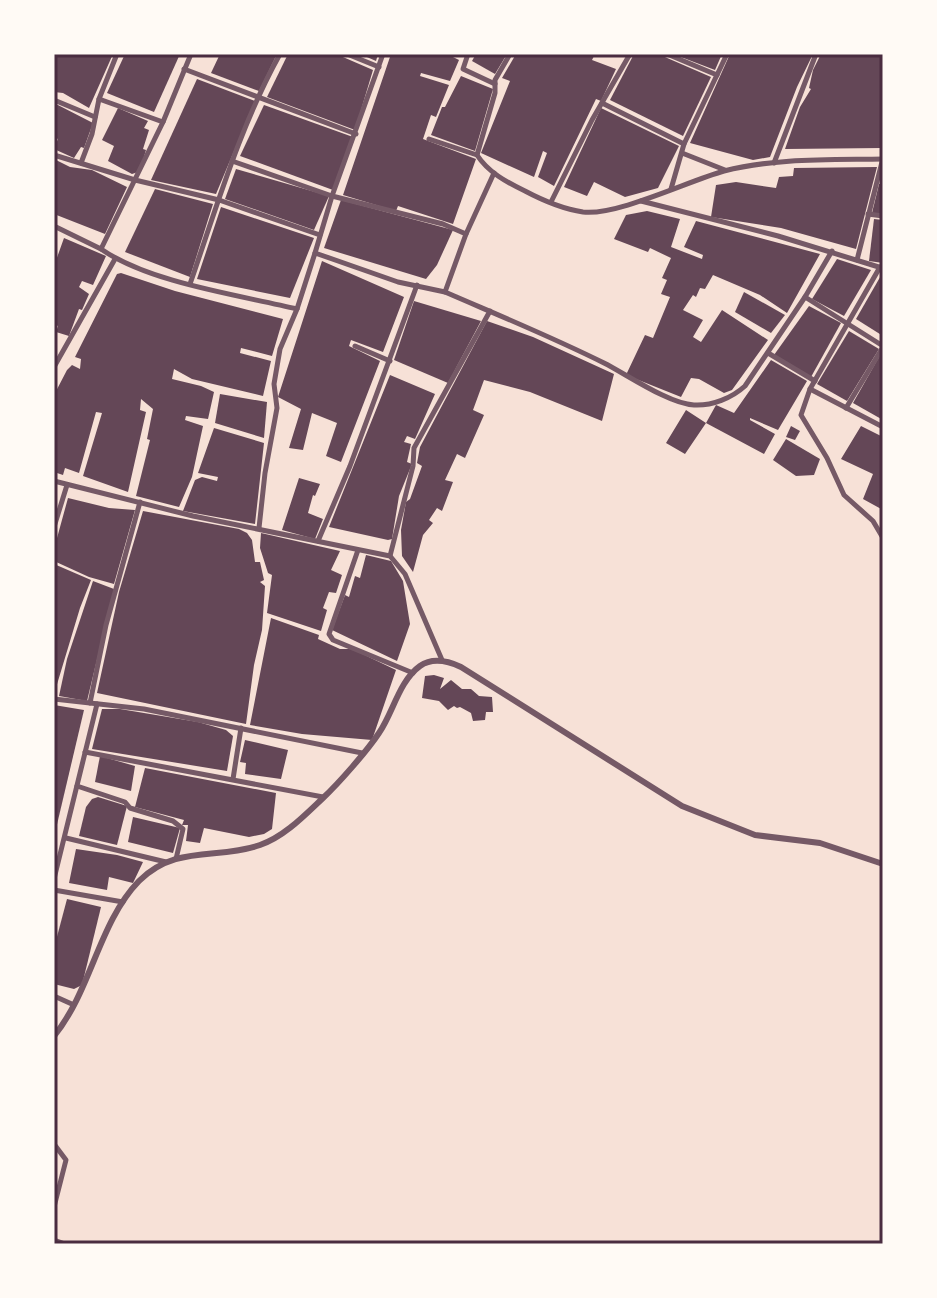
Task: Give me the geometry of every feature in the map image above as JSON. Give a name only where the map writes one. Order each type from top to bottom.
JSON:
[{"type":"street","points":[[81,163],[99,99],[117,54]]},
{"type":"street","points":[[101,249],[163,122],[191,54]]},
{"type":"street","points":[[190,284],[232,161],[257,98],[280,54]]},
{"type":"street","points":[[347,54],[379,67]]},
{"type":"street","points":[[259,528],[277,408],[274,384],[280,349],[297,309],[332,196],[383,54]]},
{"type":"street","points":[[468,54],[463,69],[495,84]]},
{"type":"street","points":[[477,155],[495,84],[510,54]]},
{"type":"street","points":[[551,202],[630,54]]},
{"type":"street","points":[[667,54],[717,75]]},
{"type":"street","points":[[671,189],[684,144],[727,54]]},
{"type":"street","points":[[774,163],[816,54]]},
{"type":"street","points":[[184,69],[356,134]]},
{"type":"street","points":[[99,99],[163,122]]},
{"type":"street","points":[[54,100],[95,117]]},
{"type":"street","points":[[602,103],[684,144]]},
{"type":"street","points":[[429,139],[477,155],[483,165],[528,193],[593,212],[726,171],[774,163],[883,158],[857,260]]},
{"type":"street","points":[[681,153],[726,171]]},
{"type":"street","points":[[54,155],[135,180],[219,200],[320,235]]},
{"type":"street","points":[[232,161],[332,196],[443,224],[466,234]]},
{"type":"street","points":[[445,292],[466,234],[494,173]]},
{"type":"street","points":[[639,200],[832,251],[881,268],[810,389],[801,415],[827,458],[844,495],[873,521],[883,538]]},
{"type":"street","points":[[868,214],[883,216]]},
{"type":"street","points":[[54,226],[115,259],[190,284],[297,309]]},
{"type":"street","points":[[315,253],[398,282],[445,292],[693,405],[712,403],[736,394],[745,386],[832,251]]},
{"type":"street","points":[[54,367],[115,259]]},
{"type":"street","points":[[318,541],[350,466],[417,285]]},
{"type":"street","points":[[805,297],[883,347],[846,408]]},
{"type":"street","points":[[390,556],[413,466],[414,448],[490,311]]},
{"type":"street","points":[[355,346],[390,361]]},
{"type":"street","points":[[768,353],[815,381]]},
{"type":"street","points":[[810,389],[883,427]]},
{"type":"street","points":[[54,481],[193,516],[390,556],[405,574],[442,660]]},
{"type":"street","points":[[54,527],[67,485]]},
{"type":"street","points":[[90,703],[106,625],[140,502]]},
{"type":"street","points":[[358,550],[329,634],[333,640],[413,673]]},
{"type":"street","points":[[54,1036],[74,1005],[123,902],[142,878],[176,859],[264,844],[289,828],[324,797],[377,737],[413,673],[428,662],[442,660],[461,667],[682,806],[755,835],[820,843],[883,864]]},
{"type":"street","points":[[54,699],[144,709],[362,753]]},
{"type":"street","points":[[54,879],[97,704]]},
{"type":"street","points":[[233,779],[241,728]]},
{"type":"street","points":[[85,752],[324,797]]},
{"type":"street","points":[[77,786],[177,823],[183,829],[176,859]]},
{"type":"street","points":[[66,838],[167,863]]},
{"type":"street","points":[[54,890],[123,902]]},
{"type":"street","points":[[54,996],[74,1005]]},
{"type":"street","points":[[54,1144],[66,1160],[54,1207]]},
{"type":"street","points":[[54,1240],[65,1244]]},
{"type":"building","points":[[54,54],[113,54],[89,108],[63,93],[54,92]]},
{"type":"building","points":[[125,54],[180,54],[154,112],[107,93]]},
{"type":"building","points":[[220,54],[277,54],[259,91],[211,73]]},
{"type":"building","points":[[288,54],[336,54],[373,70],[355,130],[267,97]]},
{"type":"building","points":[[360,54],[378,54],[376,61]]},
{"type":"building","points":[[391,54],[452,54],[459,60],[450,81],[421,73],[420,76],[449,85],[436,117],[431,115],[423,139],[476,159],[453,224],[398,206],[396,211],[343,195]]},
{"type":"building","points":[[476,54],[507,54],[495,74],[472,61]]},
{"type":"building","points":[[516,54],[595,54],[592,60],[616,69],[601,101],[596,99],[554,186],[538,177],[547,153],[543,151],[534,177],[481,153],[510,81],[502,78]]},
{"type":"building","points":[[634,54],[658,54],[711,77],[683,136],[610,100]]},
{"type":"building","points":[[673,54],[722,54],[715,70]]},
{"type":"building","points":[[730,54],[813,54],[770,157],[753,160],[690,143]]},
{"type":"building","points":[[821,54],[883,54],[882,148],[785,149],[800,107],[811,89],[813,70]]},
{"type":"building","points":[[461,76],[493,89],[475,151],[431,135],[442,107],[445,107]]},
{"type":"building","points":[[197,79],[255,101],[216,194],[151,180]]},
{"type":"building","points":[[54,103],[93,123],[84,148],[81,147],[74,158],[54,149],[58,139],[54,137]]},
{"type":"building","points":[[264,105],[353,137],[333,190],[240,156]]},
{"type":"building","points":[[118,108],[148,121],[144,128],[149,130],[143,160],[138,172],[132,174],[108,161],[114,146],[102,140]]},
{"type":"building","points":[[601,108],[679,146],[658,188],[625,197],[594,182],[587,196],[564,187]]},
{"type":"building","points":[[54,159],[70,167],[92,170],[127,187],[105,234],[54,214]]},
{"type":"building","points":[[877,167],[856,249],[781,228],[711,217],[716,185],[736,182],[776,188],[779,177],[793,176],[794,168]]},
{"type":"building","points":[[236,169],[329,196],[314,230],[225,199]]},
{"type":"building","points":[[879,184],[883,184],[883,214],[872,213]]},
{"type":"building","points":[[155,189],[213,204],[190,277],[125,252]]},
{"type":"building","points":[[341,200],[453,230],[437,265],[426,279],[324,248]]},
{"type":"building","points":[[221,207],[314,238],[290,298],[197,279]]},
{"type":"building","points":[[647,211],[680,219],[671,247],[702,259],[703,255],[684,247],[696,221],[820,254],[787,313],[760,295],[713,275],[705,289],[700,288],[683,310],[703,320],[693,337],[701,342],[722,310],[768,340],[732,390],[724,393],[699,379],[691,378],[681,397],[626,375],[645,335],[653,338],[670,297],[661,294],[667,280],[662,278],[671,258],[650,248],[648,252],[614,239],[626,215]]},
{"type":"building","points":[[874,219],[883,220],[883,263],[869,261]]},
{"type":"building","points":[[64,238],[106,256],[93,285],[82,281],[79,287],[89,294],[82,310],[79,309],[69,336],[56,332],[58,326],[54,324],[54,266]]},
{"type":"building","points":[[837,259],[871,270],[844,316],[812,299]]},
{"type":"building","points":[[322,261],[404,297],[383,352],[351,340],[349,346],[380,361],[341,462],[326,456],[337,423],[312,413],[303,450],[289,448],[301,409],[278,397]]},
{"type":"building","points":[[883,272],[883,336],[856,319]]},
{"type":"building","points":[[117,274],[175,291],[283,319],[272,356],[241,348],[240,353],[271,361],[263,396],[192,379],[174,369],[172,379],[214,392],[208,419],[186,416],[185,420],[203,426],[192,477],[179,507],[136,496],[150,440],[147,439],[153,409],[141,399],[140,410],[146,412],[128,492],[83,476],[102,413],[96,412],[79,473],[65,468],[63,475],[54,472],[54,395],[72,365],[80,369],[81,359],[75,357]]},
{"type":"building","points":[[744,292],[785,315],[771,333],[735,312]]},
{"type":"building","points":[[414,301],[481,321],[448,383],[394,360]]},
{"type":"building","points":[[809,306],[841,323],[811,377],[774,355]]},
{"type":"building","points":[[487,321],[533,337],[614,374],[602,421],[530,392],[484,380],[473,410],[484,415],[465,458],[457,454],[445,480],[453,482],[442,511],[437,508],[429,520],[433,523],[423,535],[413,572],[402,556],[401,530],[406,502],[410,499],[422,466],[417,463],[420,447]]},
{"type":"building","points":[[849,331],[879,349],[847,401],[817,384]]},
{"type":"building","points":[[883,350],[883,420],[853,403]]},
{"type":"building","points":[[771,360],[807,381],[778,430],[750,418],[775,434],[764,454],[706,423],[716,405],[734,413]]},
{"type":"building","points":[[390,375],[435,394],[415,439],[407,436],[404,442],[411,444],[407,462],[412,464],[399,496],[392,539],[388,540],[329,527]]},
{"type":"building","points":[[220,394],[267,402],[264,438],[215,423]]},
{"type":"building","points":[[686,410],[706,423],[685,454],[666,443]]},
{"type":"building","points":[[791,426],[800,431],[795,440],[786,437]]},
{"type":"building","points":[[861,426],[883,437],[883,510],[863,499],[873,474],[841,459]]},
{"type":"building","points":[[214,428],[264,443],[255,524],[183,511],[195,480],[202,477],[217,481],[218,477],[198,473]]},
{"type":"building","points":[[786,439],[820,459],[814,475],[796,476],[773,460]]},
{"type":"building","points":[[299,478],[320,484],[308,513],[323,519],[315,539],[282,530]]},
{"type":"building","points":[[68,498],[109,508],[135,510],[114,584],[89,577],[54,561],[54,549]]},
{"type":"building","points":[[143,511],[239,529],[252,540],[255,562],[260,562],[264,580],[260,582],[265,586],[262,630],[246,724],[97,693],[119,592]]},
{"type":"building","points":[[261,533],[340,551],[331,570],[342,575],[336,593],[329,592],[323,608],[327,610],[321,631],[267,613],[272,575],[268,573],[260,548]]},
{"type":"building","points":[[366,555],[391,561],[403,581],[410,624],[397,661],[332,630],[345,595],[349,597],[355,576],[360,578]]},
{"type":"building","points":[[54,564],[91,580],[55,691]]},
{"type":"building","points":[[93,581],[114,589],[87,701],[59,696],[67,659]]},
{"type":"building","points":[[271,618],[319,635],[318,639],[340,649],[352,649],[396,670],[372,740],[302,734],[250,725]]},
{"type":"building","points":[[425,676],[444,678],[440,689],[451,680],[462,689],[492,697],[493,712],[486,712],[485,720],[473,721],[471,713],[460,707],[454,706],[448,710],[439,701],[422,698]]},
{"type":"building","points":[[54,705],[84,710],[55,833],[54,833]]},
{"type":"building","points":[[102,709],[120,709],[198,722],[226,730],[233,736],[227,771],[92,749]]},
{"type":"building","points":[[245,740],[288,750],[281,779],[245,774],[246,763],[240,762]]},
{"type":"building","points":[[100,756],[135,766],[131,791],[95,782]]},
{"type":"building","points":[[145,768],[276,793],[272,829],[249,837],[204,828],[200,843],[186,841],[188,825],[182,825],[184,820],[135,807]]},
{"type":"building","points":[[98,797],[127,806],[117,845],[79,836],[86,807]]},
{"type":"building","points":[[133,817],[180,828],[173,853],[128,842]]},
{"type":"building","points":[[76,849],[143,862],[133,883],[109,877],[107,890],[69,883]]},
{"type":"building","points":[[67,899],[101,907],[82,985],[74,989],[54,984],[54,948]]}]
